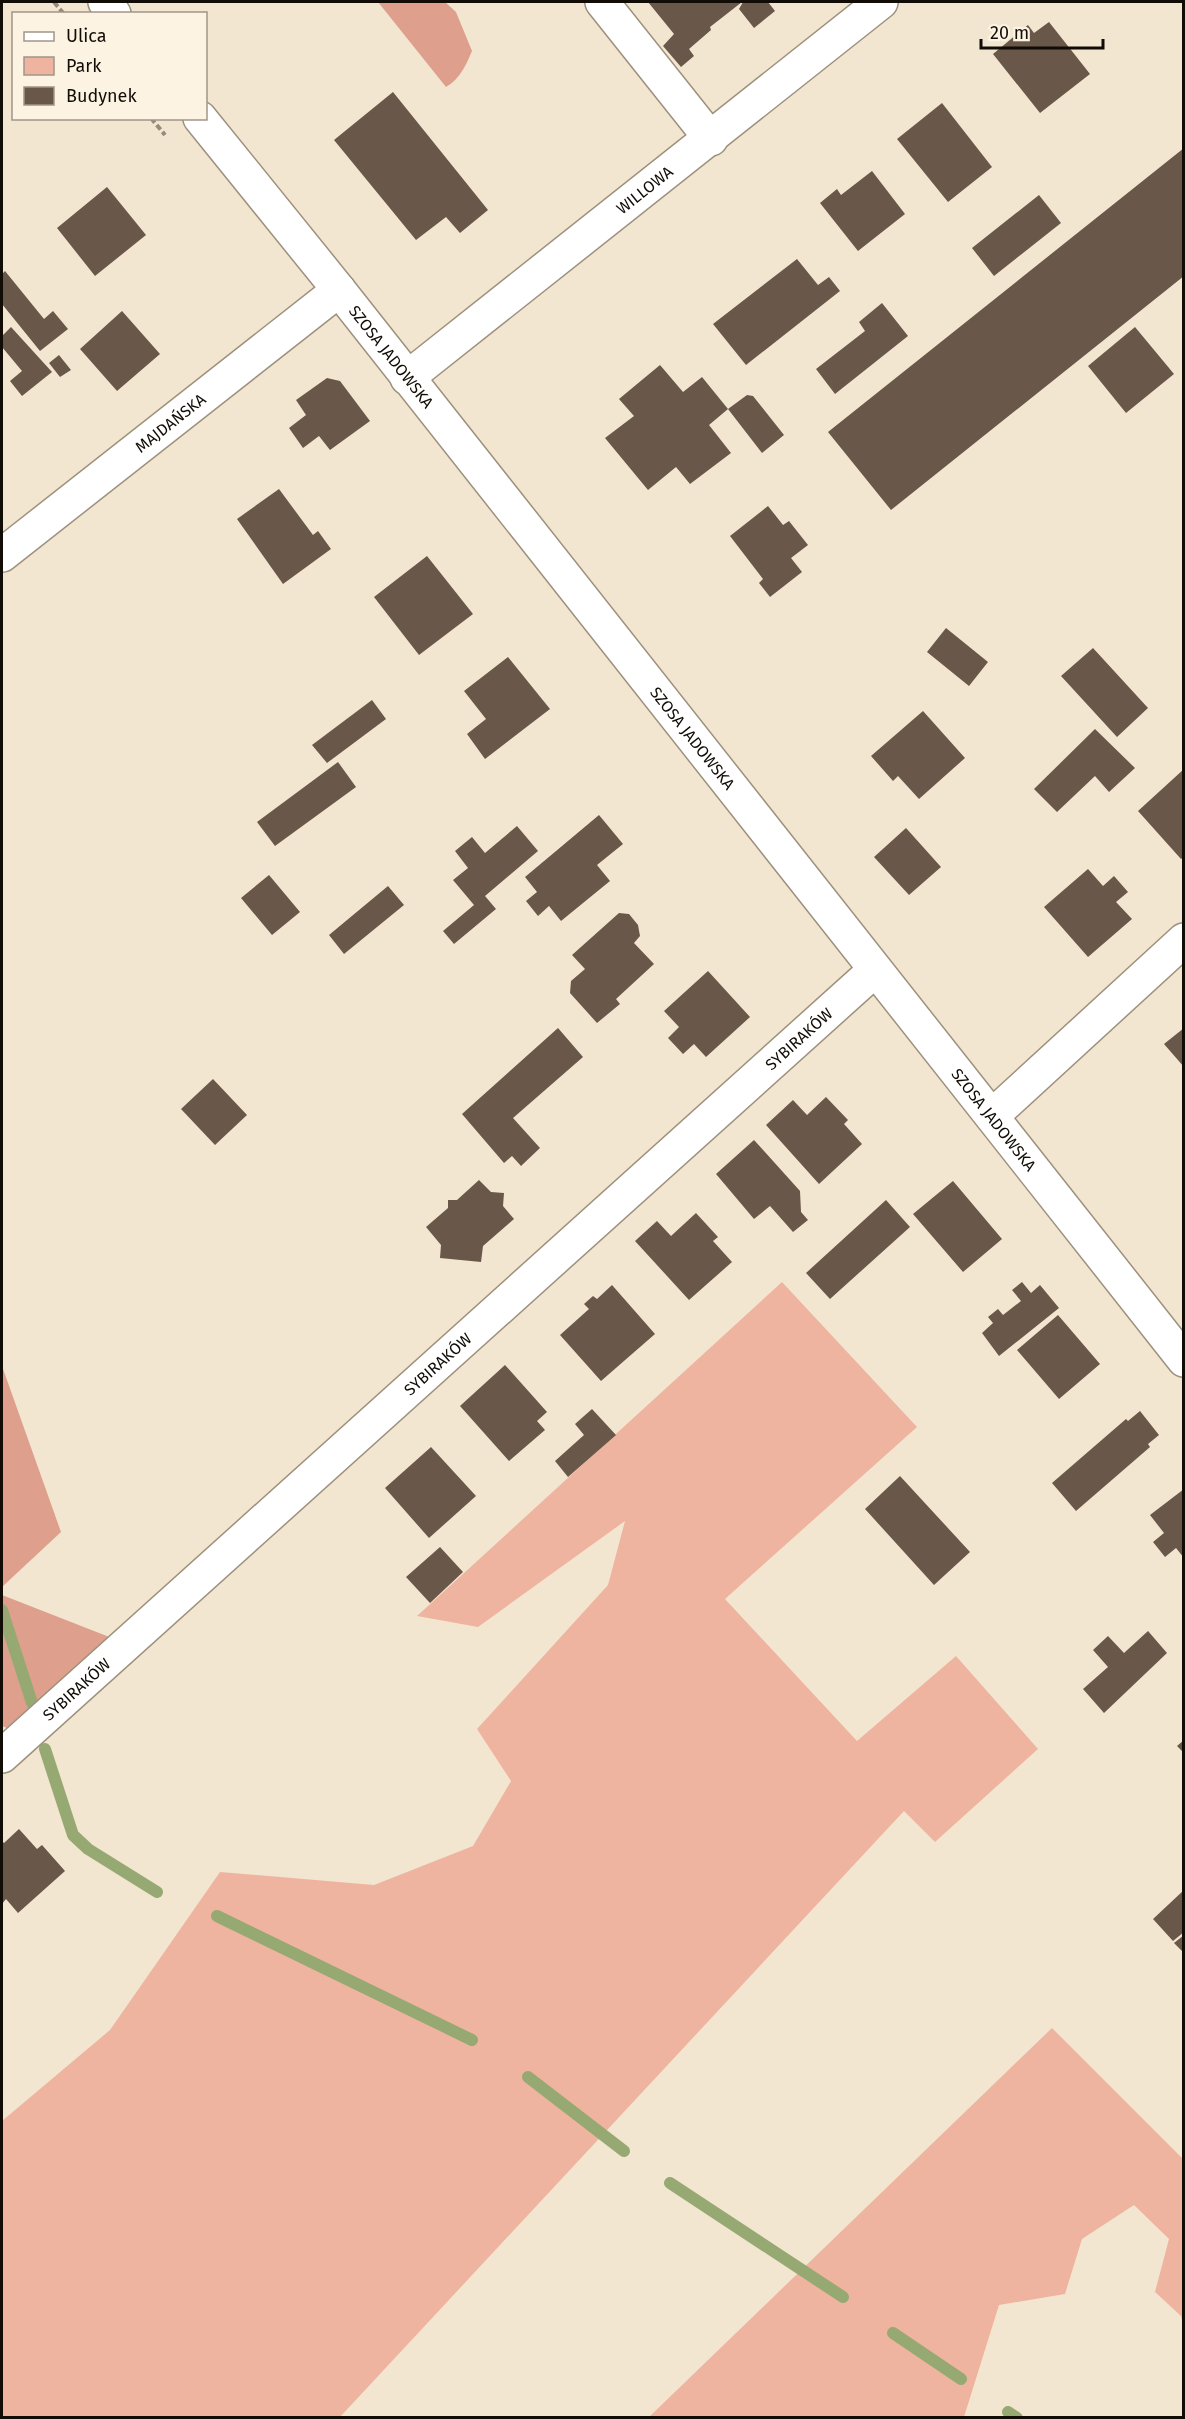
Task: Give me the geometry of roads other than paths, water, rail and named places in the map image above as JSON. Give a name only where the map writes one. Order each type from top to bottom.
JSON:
[{"type":"street","points":[[602,2],[711,139]]},
{"type":"street","name":"WILLOWA","points":[[407,378],[881,2]]},
{"type":"street","name":"SZOSA JADOWSKA","points":[[202,120],[339,290],[1184,1360]]},
{"type":"street","name":"MAJDAŃSKA","points":[[2,555],[339,290]]},
{"type":"street","points":[[992,1116],[1184,940]]},
{"type":"street","name":"SYBIRAKÓW","points":[[2,1756],[875,970]]},
{"type":"waterway","points":[[2,1610],[32,1703]]},
{"type":"waterway","points":[[45,1749],[73,1835],[88,1849],[157,1892]]},
{"type":"waterway","points":[[217,1916],[472,2040]]},
{"type":"waterway","points":[[528,2077],[624,2151]]},
{"type":"waterway","points":[[670,2183],[843,2297]]},
{"type":"waterway","points":[[893,2333],[961,2379]]},
{"type":"waterway","points":[[1008,2412],[1017,2418]]}]
